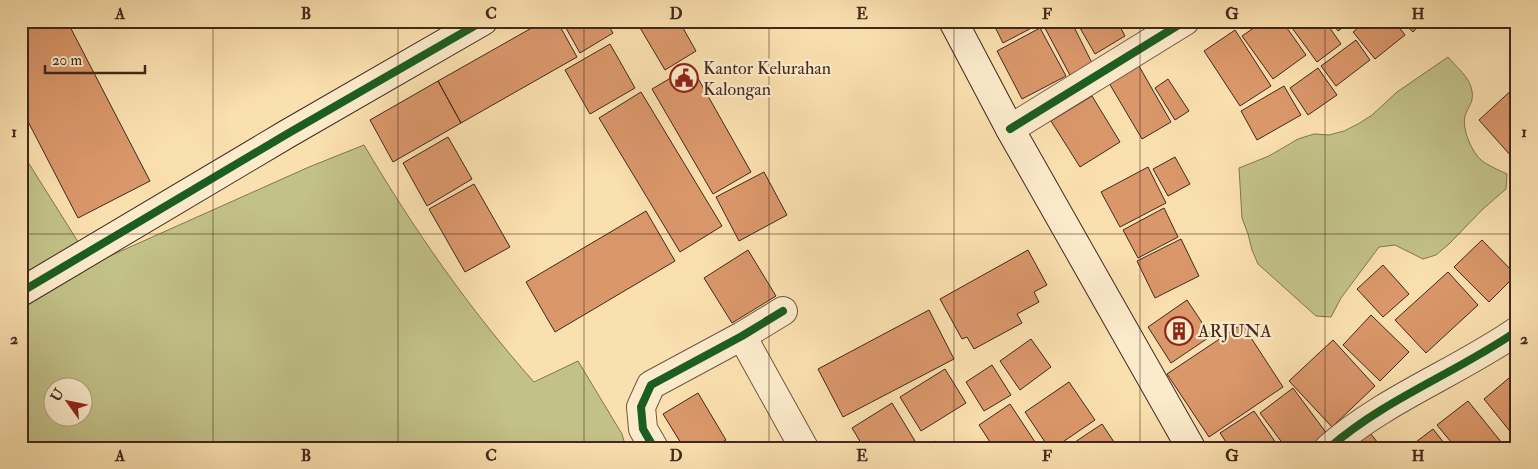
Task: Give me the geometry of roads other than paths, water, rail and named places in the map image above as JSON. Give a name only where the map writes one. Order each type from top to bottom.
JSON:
[{"type":"street","points":[[21,292],[287,134],[483,21]]},
{"type":"street","points":[[953,21],[1010,129],[1191,448]]},
{"type":"street","points":[[1010,129],[1185,21]]},
{"type":"street","points":[[654,448],[643,429],[641,407],[651,384],[742,336],[783,311]]},
{"type":"street","points":[[1329,448],[1390,404],[1438,379],[1497,345],[1517,331]]},
{"type":"street","points":[[742,336],[804,448]]},
{"type":"place","name":"Kantor Kelurahan Kalongan","points":[[684,78]]},
{"type":"place","name":"ARJUNA","points":[[1179,331]]}]
